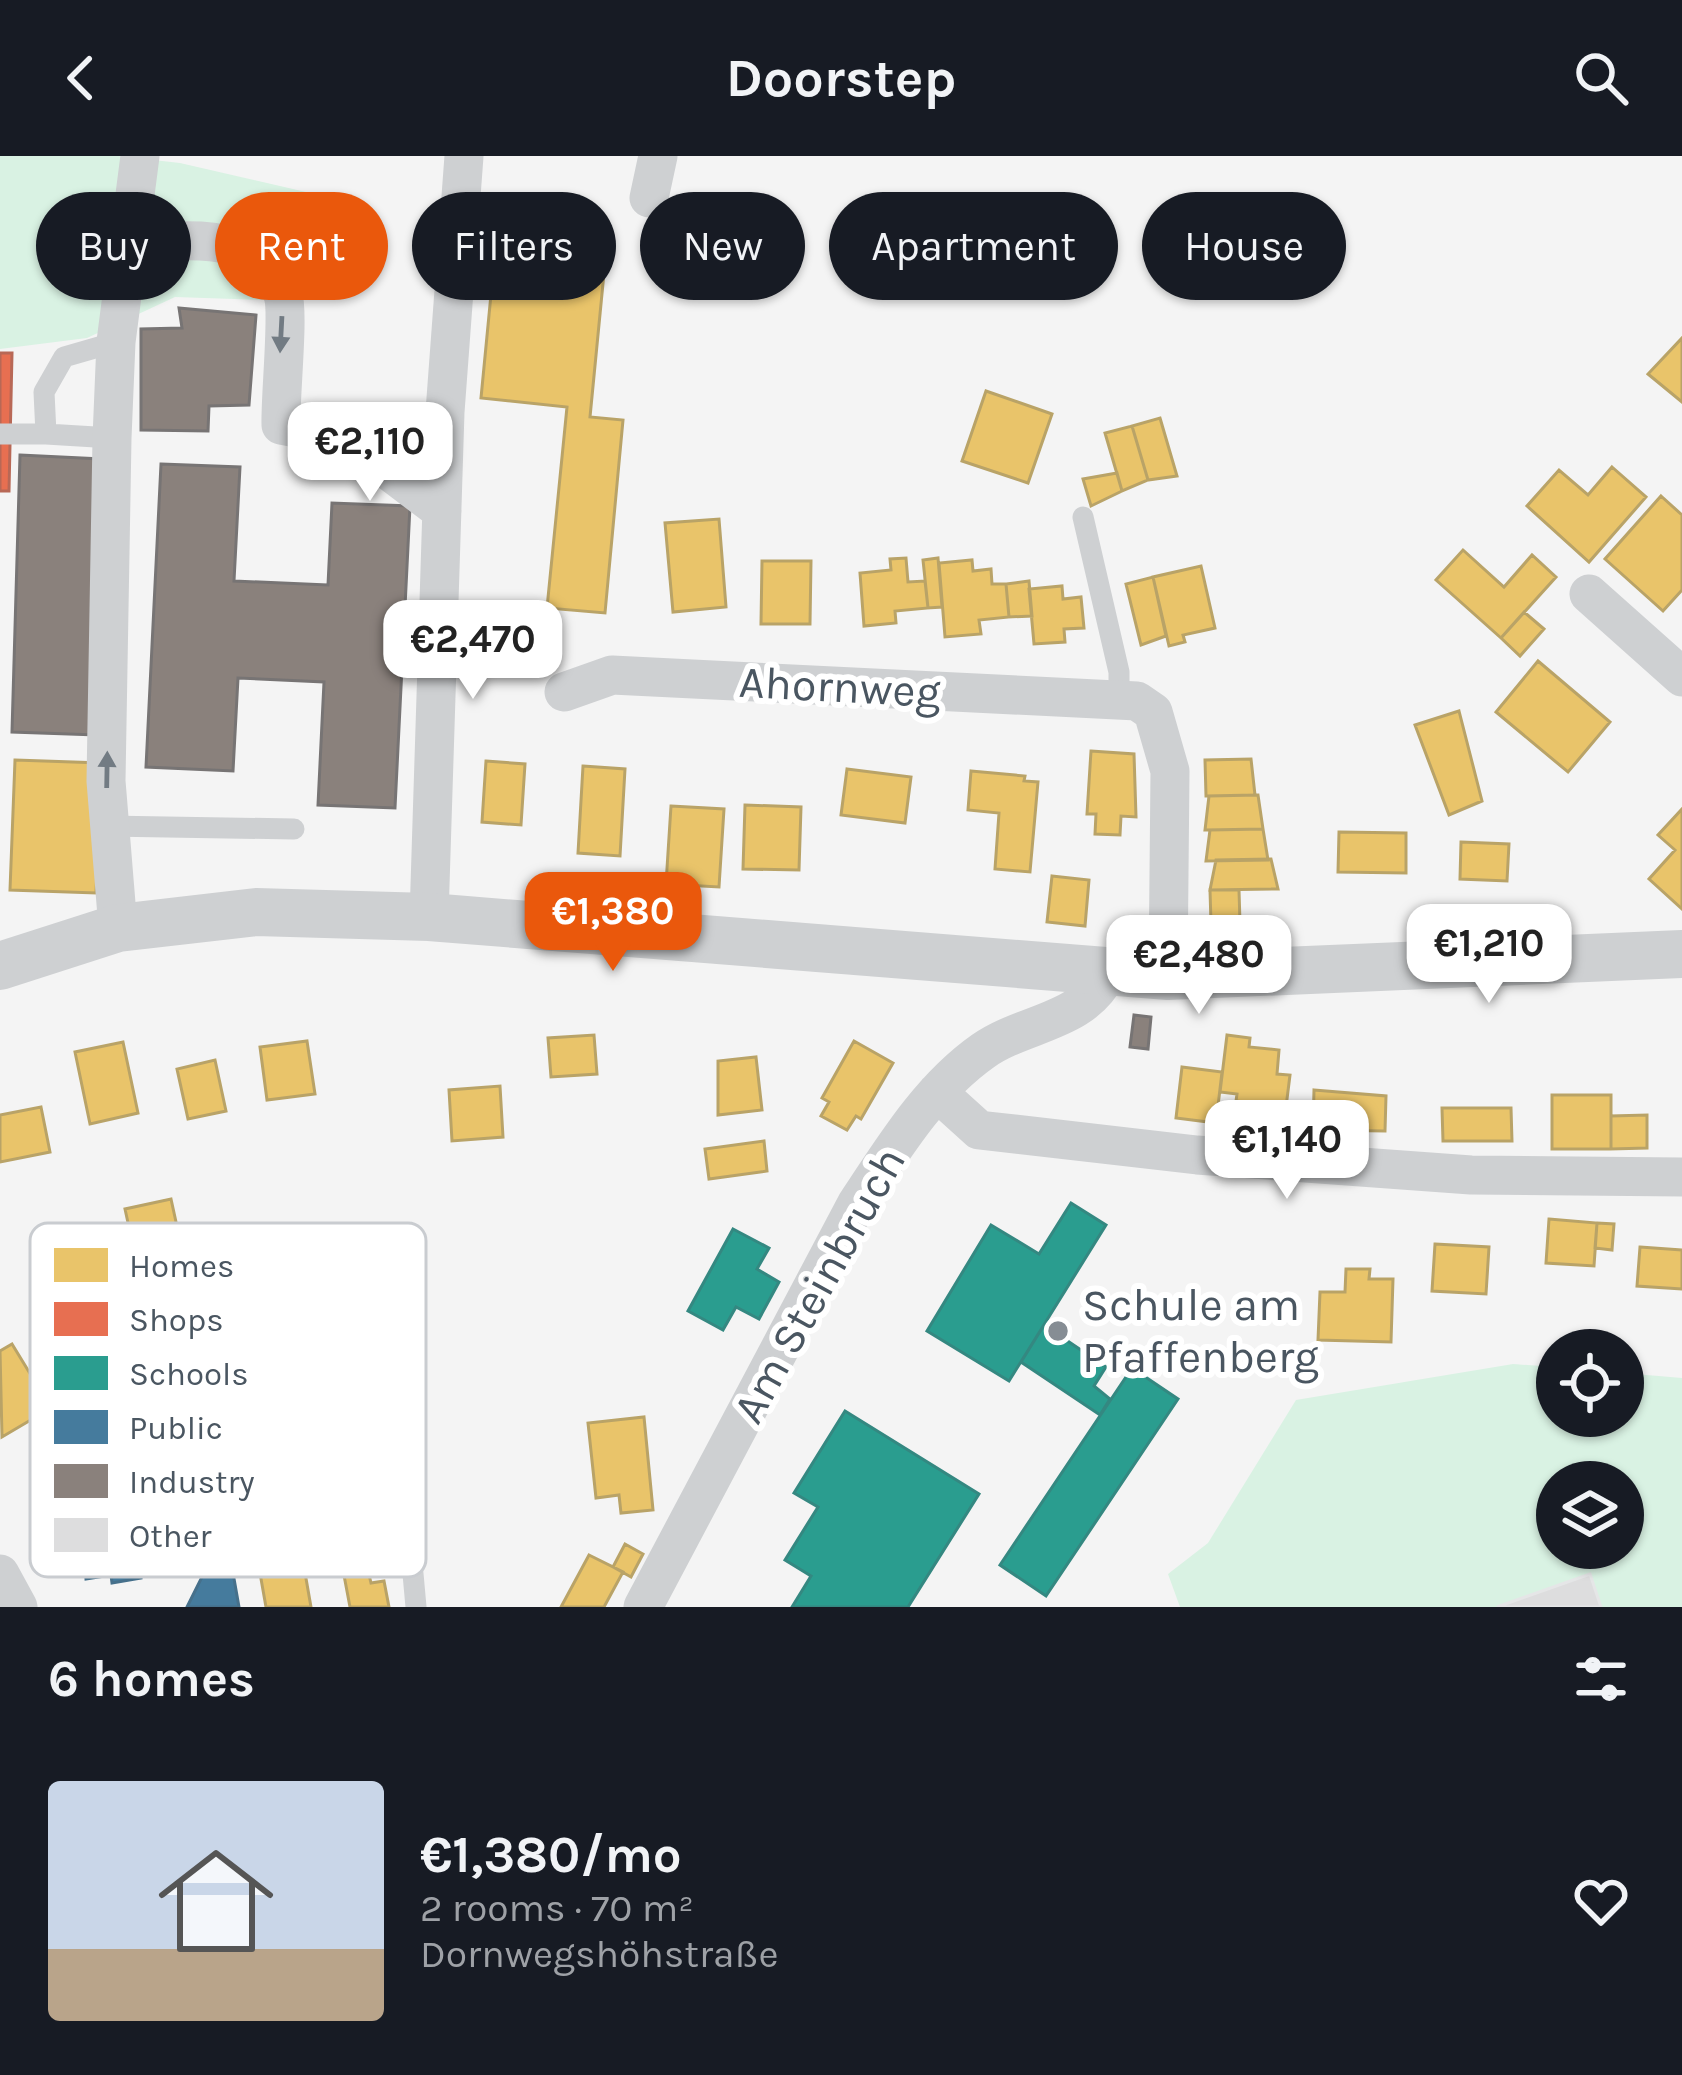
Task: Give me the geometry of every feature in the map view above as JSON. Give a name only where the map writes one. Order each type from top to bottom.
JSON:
[{"type":"street","points":[[135,192],[140,156]]},
{"type":"street","points":[[429,917],[442,511],[464,156]]},
{"type":"street","points":[[650,192],[658,156]]},
{"type":"street","points":[[191,239],[208,238],[251,251],[283,295],[281,425],[344,437],[442,511]]},
{"type":"street","points":[[118,928],[107,826],[112,438],[121,300]]},
{"type":"street","points":[[1589,594],[1682,677]]},
{"type":"street","name":"Ahornweg","points":[[564,692],[612,676],[1120,700]]},
{"type":"street","points":[[1120,700],[1137,701],[1154,712],[1170,771],[1168,976]]},
{"type":"street","points":[[0,966],[118,928],[256,912],[429,917],[1168,976],[1682,954]]},
{"type":"street","name":"Am Steinbruch","points":[[643,1607],[857,1203],[937,1092],[985,1049],[1089,1001],[1107,974]]},
{"type":"street","points":[[937,1092],[979,1130],[1197,1155],[1471,1174],[1682,1177]]},
{"type":"street","points":[[0,1574],[18,1607]]},
{"type":"lane","points":[[46,434],[44,392],[64,357],[116,343]]},
{"type":"lane","points":[[0,434],[112,438]]},
{"type":"lane","points":[[1084,517],[1119,672],[1120,700]]},
{"type":"lane","points":[[107,826],[294,829]]},
{"type":"lane","points":[[413,1577],[416,1607]]},
{"type":"green space","points":[[0,156],[118,156],[180,163],[306,192],[215,192],[215,298],[191,298],[191,192],[36,192],[36,300],[169,300],[87,338],[0,349]]},
{"type":"green space","points":[[1513,1364],[1536,1366],[1536,1437],[1644,1437],[1644,1375],[1682,1378],[1682,1607],[1180,1607],[1168,1574],[1208,1543],[1296,1400]]},
{"type":"building: Homes","points":[[490,300],[601,300],[590,417],[623,420],[605,613],[547,608],[567,407],[481,398]]},
{"type":"building: Homes","points":[[1682,338],[1682,402],[1648,374]]},
{"type":"building: Homes","points":[[986,391],[1052,414],[1028,483],[962,461]]},
{"type":"building: Homes","points":[[1160,418],[1177,476],[1148,480],[1132,426]]},
{"type":"building: Homes","points":[[1132,426],[1148,480],[1122,491],[1105,433]]},
{"type":"building: Homes","points":[[1612,467],[1646,497],[1589,562],[1527,506],[1559,470],[1588,495]]},
{"type":"building: Homes","points":[[1117,473],[1122,491],[1091,506],[1083,479]]},
{"type":"building: Homes","points":[[1661,496],[1682,515],[1682,590],[1663,611],[1605,559]]},
{"type":"building: Homes","points":[[719,519],[726,607],[673,612],[665,523]]},
{"type":"building: Homes","points":[[1463,550],[1504,587],[1532,555],[1556,577],[1501,638],[1436,580]]},
{"type":"building: Homes","points":[[906,558],[908,582],[925,581],[928,608],[895,611],[896,623],[864,626],[860,573],[891,570],[890,559]]},
{"type":"building: Homes","points":[[938,558],[942,607],[928,608],[923,560]]},
{"type":"building: Homes","points":[[972,560],[973,571],[991,569],[992,584],[1006,584],[1009,617],[979,620],[981,634],[945,637],[939,563]]},
{"type":"building: Homes","points":[[762,561],[811,561],[810,624],[761,624]]},
{"type":"building: Homes","points":[[1201,566],[1215,628],[1183,635],[1185,642],[1169,646],[1153,577]]},
{"type":"building: Homes","points":[[1153,577],[1166,636],[1141,645],[1126,584]]},
{"type":"building: Homes","points":[[1029,581],[1032,616],[1009,617],[1006,584]]},
{"type":"building: Homes","points":[[1062,586],[1063,599],[1081,597],[1084,628],[1064,629],[1065,642],[1034,644],[1029,589]]},
{"type":"building: Homes","points":[[1524,612],[1544,629],[1520,656],[1501,638]]},
{"type":"building: Homes","points":[[1538,661],[1610,722],[1568,772],[1496,712]]},
{"type":"building: Homes","points":[[1459,711],[1482,801],[1449,815],[1415,725]]},
{"type":"building: Homes","points":[[1091,751],[1134,754],[1136,817],[1121,816],[1120,835],[1095,834],[1096,814],[1087,814]]},
{"type":"building: Homes","points":[[1251,759],[1255,795],[1206,796],[1205,760]]},
{"type":"building: Homes","points":[[15,760],[101,763],[96,893],[10,890]]},
{"type":"building: Homes","points":[[486,761],[525,764],[521,825],[482,822]]},
{"type":"building: Homes","points":[[583,766],[625,769],[620,856],[578,853]]},
{"type":"building: Homes","points":[[847,769],[911,777],[905,823],[841,815]]},
{"type":"building: Homes","points":[[971,771],[1025,776],[1024,781],[1038,782],[1030,872],[995,869],[999,813],[968,810]]},
{"type":"building: Homes","points":[[1258,795],[1263,829],[1205,830],[1209,796]]},
{"type":"building: Homes","points":[[745,805],[801,807],[799,870],[743,869]]},
{"type":"building: Homes","points":[[671,806],[724,809],[719,887],[666,884]]},
{"type":"building: Homes","points":[[1682,809],[1682,909],[1649,879],[1675,850],[1658,835]]},
{"type":"building: Homes","points":[[1263,829],[1268,860],[1206,861],[1210,830]]},
{"type":"building: Homes","points":[[1339,832],[1406,833],[1406,873],[1338,872]]},
{"type":"building: Homes","points":[[1461,842],[1509,844],[1507,881],[1460,879]]},
{"type":"building: Homes","points":[[1271,859],[1278,889],[1210,890],[1216,860]]},
{"type":"building: Homes","points":[[1052,876],[1089,880],[1085,926],[1047,922]]},
{"type":"building: Homes","points":[[1210,890],[1239,890],[1240,923],[1211,923]]},
{"type":"building: Homes","points":[[594,1035],[597,1074],[551,1077],[548,1038]]},
{"type":"building: Homes","points":[[1227,1035],[1250,1038],[1249,1047],[1279,1050],[1277,1074],[1290,1075],[1286,1107],[1236,1101],[1237,1094],[1220,1092]]},
{"type":"building: Homes","points":[[307,1041],[315,1094],[267,1100],[260,1047]]},
{"type":"building: Homes","points":[[854,1041],[893,1063],[861,1119],[856,1116],[847,1130],[821,1116],[829,1102],[822,1098]]},
{"type":"building: Homes","points":[[123,1042],[138,1113],[90,1124],[75,1052]]},
{"type":"building: Homes","points":[[756,1057],[762,1110],[718,1115],[718,1061]]},
{"type":"building: Homes","points":[[215,1060],[226,1111],[188,1119],[177,1069]]},
{"type":"building: Homes","points":[[1182,1067],[1222,1072],[1216,1123],[1176,1118]]},
{"type":"building: Homes","points":[[500,1086],[503,1137],[452,1141],[449,1090]]},
{"type":"building: Homes","points":[[1314,1090],[1386,1096],[1385,1131],[1313,1130]]},
{"type":"building: Homes","points":[[1552,1095],[1611,1095],[1611,1149],[1552,1149]]},
{"type":"building: Homes","points":[[41,1107],[50,1152],[0,1162],[0,1115]]},
{"type":"building: Homes","points":[[1442,1108],[1511,1108],[1512,1141],[1443,1141]]},
{"type":"building: Homes","points":[[1647,1115],[1647,1148],[1611,1149],[1611,1116]]},
{"type":"building: Homes","points":[[764,1141],[767,1171],[709,1179],[705,1149]]},
{"type":"building: Homes","points":[[171,1199],[176,1223],[128,1223],[125,1209]]},
{"type":"building: Homes","points":[[1549,1219],[1597,1223],[1594,1266],[1546,1263]]},
{"type":"building: Homes","points":[[1597,1223],[1614,1224],[1612,1250],[1595,1248]]},
{"type":"building: Homes","points":[[1435,1244],[1489,1247],[1486,1294],[1432,1291]]},
{"type":"building: Homes","points":[[1640,1247],[1682,1250],[1682,1289],[1637,1286]]},
{"type":"building: Homes","points":[[1346,1269],[1370,1269],[1369,1279],[1393,1279],[1391,1342],[1318,1340],[1320,1292],[1345,1292]]},
{"type":"building: Homes","points":[[12,1344],[30,1374],[30,1420],[2,1437],[0,1351]]},
{"type":"building: Homes","points":[[644,1417],[653,1510],[621,1513],[619,1495],[596,1498],[588,1423]]},
{"type":"building: Homes","points":[[625,1544],[643,1554],[631,1577],[613,1567]]},
{"type":"building: Homes","points":[[589,1555],[623,1572],[604,1607],[561,1607]]},
{"type":"building: Homes","points":[[261,1577],[306,1577],[311,1607],[266,1607]]},
{"type":"building: Homes","points":[[344,1577],[384,1581],[389,1607],[350,1607]]},
{"type":"building: Shops","points":[[0,353],[12,353],[9,491],[0,491]]},
{"type":"building: Schools","points":[[1071,1203],[1106,1225],[1009,1381],[927,1331],[991,1225],[1039,1254]]},
{"type":"building: Schools","points":[[733,1229],[769,1248],[757,1269],[779,1282],[759,1319],[736,1307],[723,1330],[688,1311]]},
{"type":"building: Schools","points":[[1044,1325],[1106,1367],[1094,1386],[1110,1399],[1100,1415],[1021,1362]]},
{"type":"building: Schools","points":[[1132,1368],[1178,1399],[1046,1596],[1000,1565]]},
{"type":"building: Schools","points":[[845,1411],[979,1494],[908,1607],[792,1607],[811,1576],[785,1560],[818,1507],[794,1493]]},
{"type":"building: Public","points":[[111,1577],[141,1577],[141,1578],[112,1583]]},
{"type":"building: Public","points":[[202,1577],[234,1577],[239,1607],[187,1607]]},
{"type":"building: Industry","points":[[179,308],[256,315],[249,405],[209,406],[208,431],[141,430],[141,329],[182,328]]},
{"type":"building: Industry","points":[[20,455],[101,459],[96,735],[12,732]]},
{"type":"building: Industry","points":[[161,464],[240,467],[234,581],[328,585],[332,503],[410,506],[395,808],[318,805],[324,682],[238,678],[233,771],[146,767]]},
{"type":"building: Industry","points":[[1134,1015],[1151,1017],[1148,1049],[1130,1047]]},
{"type":"building: Other","points":[[1590,1574],[1601,1607],[1497,1607]]},
{"type":"place","name":"Schule am Pfaffenberg","points":[[1058,1331]]}]
